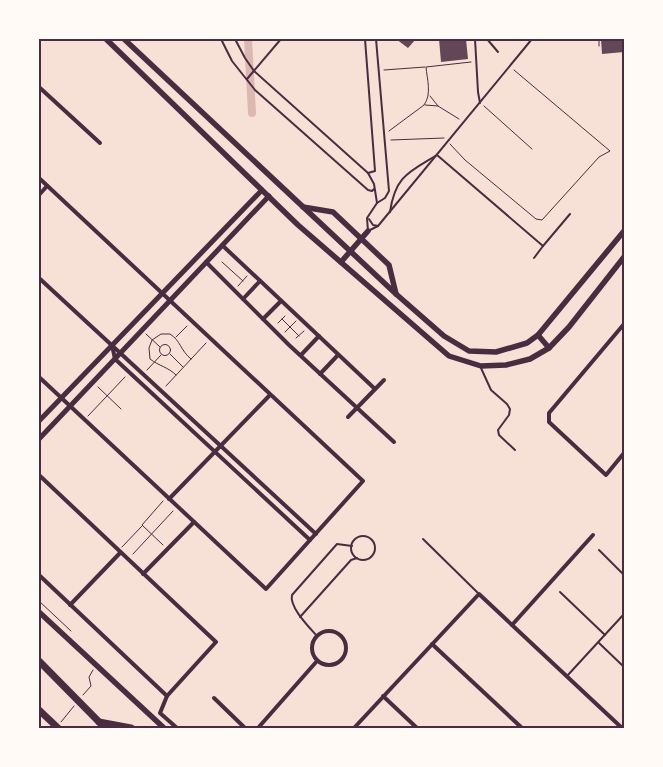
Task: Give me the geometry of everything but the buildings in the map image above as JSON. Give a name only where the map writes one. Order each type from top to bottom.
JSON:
[{"type":"highway","points":[[39,661],[105,728]]},
{"type":"highway","points":[[39,710],[58,728]]},
{"type":"highway","points":[[98,722],[131,728]]},
{"type":"main road","points":[[106,39],[298,225],[448,356],[481,366],[506,365],[530,359],[549,348],[569,327],[624,257]]},
{"type":"main road","points":[[124,39],[396,294],[444,336],[469,351],[496,352],[527,343],[538,334],[624,231]]},
{"type":"main road","points":[[303,207],[333,212],[390,265],[396,294]]},
{"type":"main road","points":[[341,262],[368,231]]},
{"type":"main road","points":[[538,334],[549,348]]},
{"type":"main road","points":[[437,346],[444,336]]},
{"type":"main road","points":[[39,612],[164,728]]},
{"type":"street","points":[[39,87],[100,143]]},
{"type":"street","points":[[39,178],[363,481],[266,589],[39,377]]},
{"type":"street","points":[[39,195],[47,186]]},
{"type":"street","points":[[39,420],[262,190]]},
{"type":"street","points":[[39,439],[269,196]]},
{"type":"street","points":[[222,245],[374,389]]},
{"type":"street","points":[[206,262],[300,356],[394,442]]},
{"type":"street","points":[[39,278],[316,534]]},
{"type":"street","points":[[243,299],[260,281]]},
{"type":"street","points":[[263,319],[281,300]]},
{"type":"street","points":[[624,324],[549,413],[549,422],[606,475],[624,453]]},
{"type":"street","points":[[300,356],[319,336]]},
{"type":"street","points":[[112,345],[115,359],[310,540]]},
{"type":"street","points":[[320,374],[338,355]]},
{"type":"street","points":[[348,417],[384,380]]},
{"type":"street","points":[[168,498],[270,395]]},
{"type":"street","points":[[39,475],[118,553],[128,560],[216,642],[167,696],[160,713],[177,728]]},
{"type":"street","points":[[143,574],[194,522]]},
{"type":"street","points":[[512,625],[593,535]]},
{"type":"street","points":[[70,605],[118,553]]},
{"type":"street","points":[[39,575],[167,696]]},
{"type":"street","points":[[354,728],[479,594],[622,728]]},
{"type":"street","points":[[326,631],[335,632],[343,638],[346,647],[344,657],[337,664],[328,666],[317,661],[313,654],[312,644],[317,636],[326,631]]},
{"type":"street","points":[[432,644],[522,728]]},
{"type":"street","points":[[258,728],[317,661]]},
{"type":"street","points":[[383,696],[417,728]]},
{"type":"street","points":[[214,698],[245,728]]},
{"type":"lane","points":[[221,39],[232,61],[255,90],[368,190],[372,191],[375,189]]},
{"type":"lane","points":[[235,39],[254,71],[368,173],[374,184],[377,203]]},
{"type":"lane","points":[[247,80],[281,39]]},
{"type":"lane","points":[[365,39],[375,171],[368,173]]},
{"type":"lane","points":[[376,39],[389,191],[385,198],[377,203],[367,218],[368,231],[378,226],[390,212],[532,39]]},
{"type":"lane","points":[[476,39],[480,103]]},
{"type":"lane","points":[[487,39],[498,52]]},
{"type":"lane","points":[[390,212],[396,188],[405,175],[437,155]]},
{"type":"lane","points":[[437,155],[543,246]]},
{"type":"lane","points":[[534,258],[570,214]]},
{"type":"lane","points":[[367,218],[378,226]]},
{"type":"lane","points":[[481,366],[491,390],[508,404],[509,414],[498,430],[499,435],[515,450]]},
{"type":"lane","points":[[360,537],[367,537],[372,540],[375,546],[374,553],[370,558],[363,560],[357,558],[353,553],[352,546],[355,540],[360,537]]},
{"type":"lane","points":[[423,539],[479,594]]},
{"type":"lane","points":[[317,636],[300,617],[291,601],[292,595],[336,544],[352,546]]},
{"type":"lane","points":[[599,550],[624,574]]},
{"type":"lane","points":[[300,617],[352,560],[357,558]]},
{"type":"lane","points":[[560,592],[605,635]]},
{"type":"lane","points":[[567,676],[624,614]]},
{"type":"lane","points":[[598,642],[624,667]]},
{"type":"path","points":[[599,39],[599,46]]},
{"type":"path","points":[[379,71],[476,62]]},
{"type":"path","points":[[385,140],[442,138],[465,160],[536,219],[542,220],[599,157],[610,151],[509,66]]},
{"type":"path","points":[[426,67],[429,94],[433,102],[464,122]]},
{"type":"path","points":[[384,135],[424,105],[429,94]]},
{"type":"path","points":[[480,103],[532,149]]},
{"type":"path","points":[[424,105],[438,106]]},
{"type":"path","points":[[222,262],[242,281]]},
{"type":"path","points":[[234,290],[250,272]]},
{"type":"path","points":[[278,323],[285,316]]},
{"type":"path","points":[[281,336],[299,318]]},
{"type":"path","points":[[282,319],[299,336]]},
{"type":"path","points":[[175,338],[192,322]]},
{"type":"path","points":[[142,330],[160,347],[160,353],[162,354]]},
{"type":"path","points":[[296,338],[304,330]]},
{"type":"path","points":[[176,375],[168,367],[158,365],[150,359],[149,348],[152,340],[161,334],[170,334],[175,338],[182,352],[191,359]]},
{"type":"path","points":[[162,390],[210,339]]},
{"type":"path","points":[[160,347],[162,345],[170,347],[169,354]]},
{"type":"path","points":[[162,354],[164,356],[169,354]]},
{"type":"path","points":[[144,373],[162,354]]},
{"type":"path","points":[[169,354],[184,367]]},
{"type":"path","points":[[84,420],[130,372]]},
{"type":"path","points":[[93,382],[121,409]]},
{"type":"path","points":[[118,553],[168,498]]},
{"type":"path","points":[[128,560],[177,506]]},
{"type":"path","points":[[142,525],[167,549]]},
{"type":"waterway","points":[[248,39],[252,113]]}]
